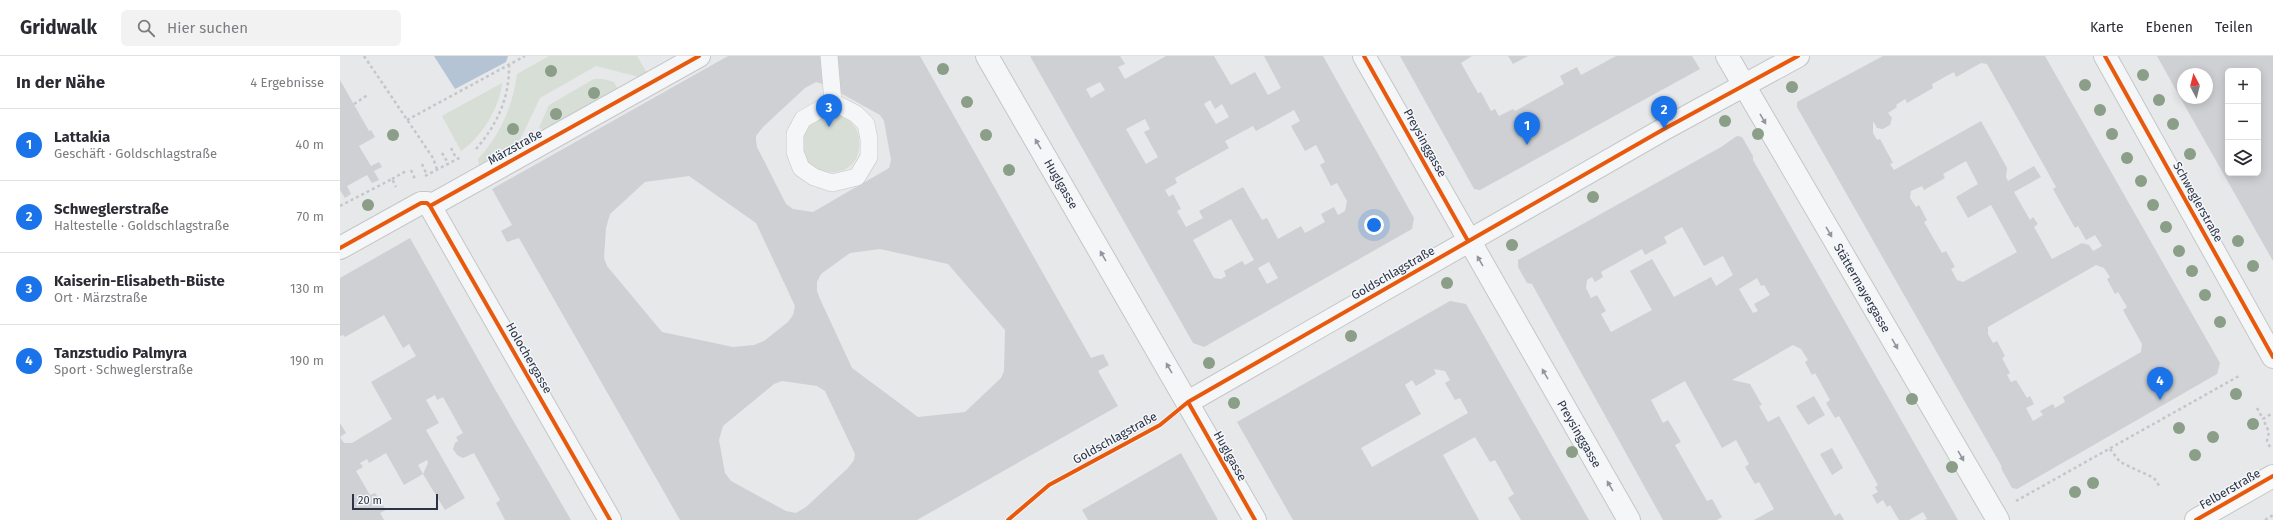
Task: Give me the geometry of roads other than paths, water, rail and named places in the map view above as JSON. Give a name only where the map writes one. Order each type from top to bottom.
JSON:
[{"type":"main road","name":"Felberstraße","points":[[2196,520],[2273,476]]},
{"type":"street","name":"Märzstraße","points":[[340,248],[421,203],[427,203],[430,206],[699,56]]},
{"type":"street","name":"Huglgasse","points":[[987,56],[1255,520]]},
{"type":"street","name":"Preysinggasse","points":[[1364,56],[1468,241],[1629,520]]},
{"type":"street","name":"Stättermayergasse","points":[[1727,56],[1996,517]]},
{"type":"street","name":"Goldschlagstraße","points":[[1188,402],[1468,241],[1798,56]]},
{"type":"street","name":"Schweglerstraße","points":[[2105,56],[2273,357]]},
{"type":"street","name":"Holochergasse","points":[[430,206],[610,520]]},
{"type":"lane","points":[[829,56],[833,102]]},
{"type":"lane","points":[[833,102],[856,114],[866,124],[870,139],[869,158],[857,177],[832,183],[814,177],[801,168],[794,152],[795,134],[803,119],[833,102]]},
{"type":"water","points":[[434,56],[508,56],[506,62],[455,89]]},
{"type":"place","name":"Kaiserin-Elisabeth-Büste","points":[[829,127]]},
{"type":"place","name":"Schweglerstraße","points":[[1664,129]]},
{"type":"place","name":"Lattakia","points":[[1527,145]]},
{"type":"place","name":"Tanzstudio Palmyra","points":[[2160,400]]}]
